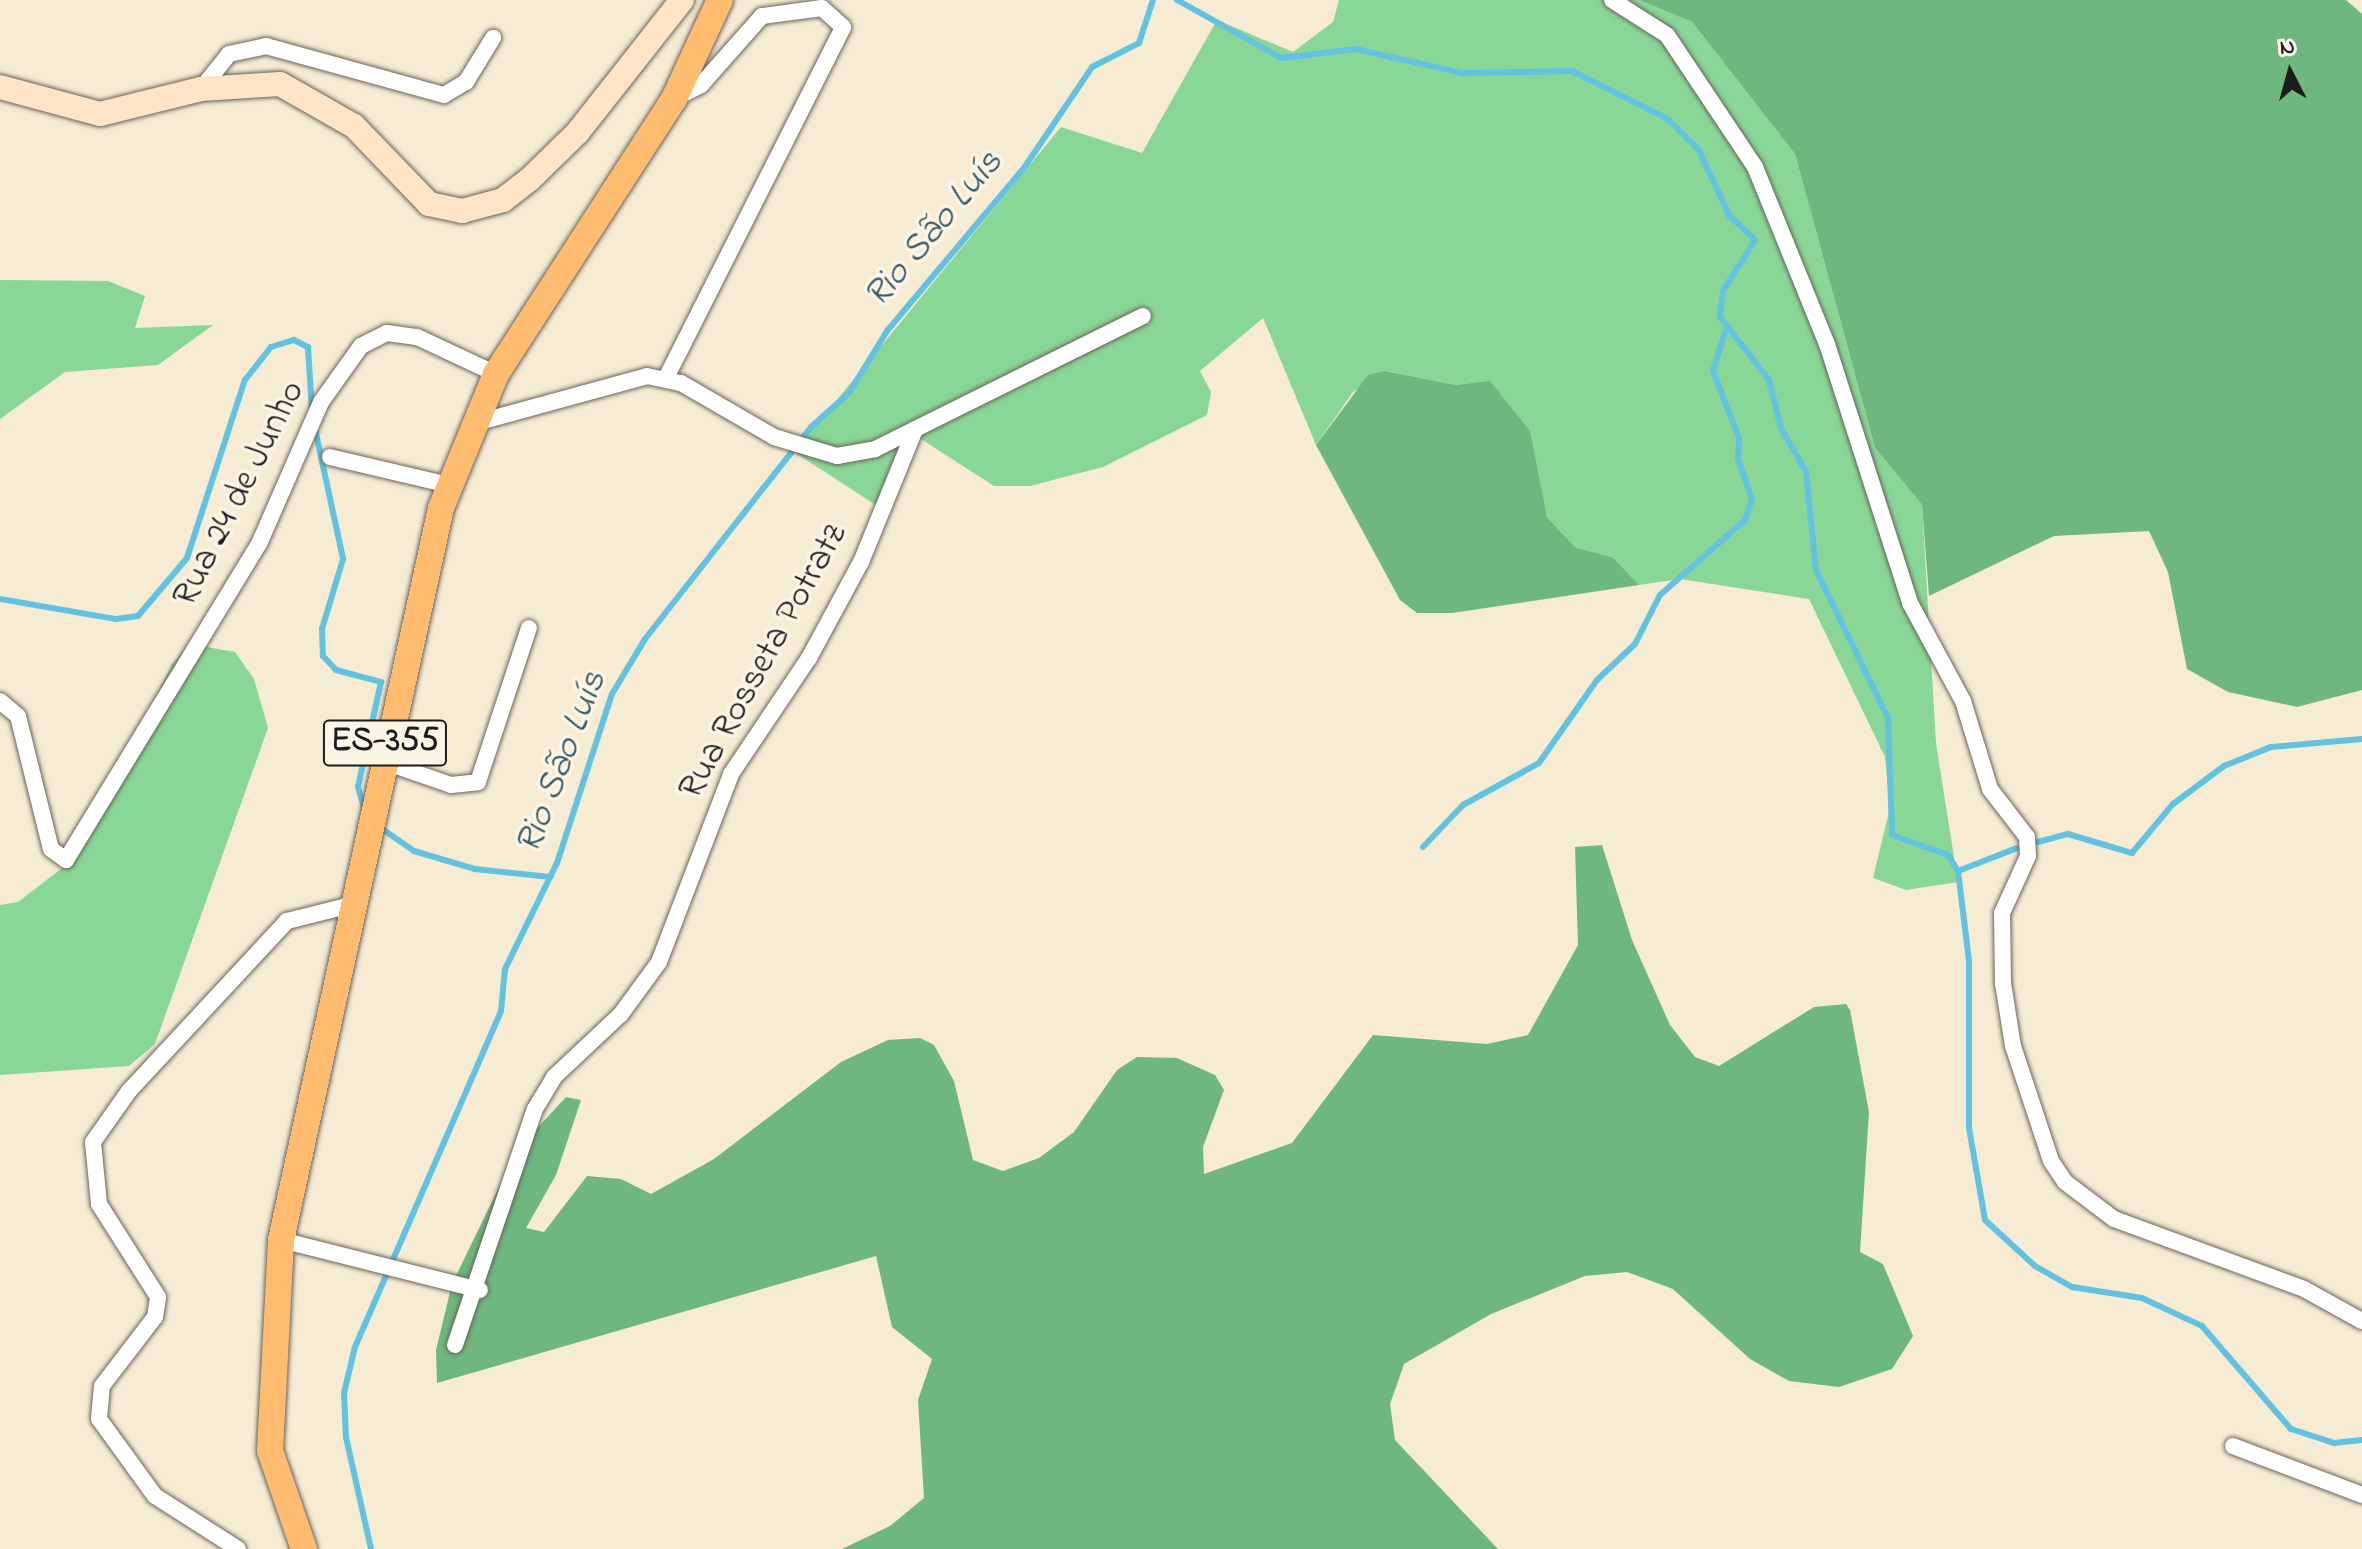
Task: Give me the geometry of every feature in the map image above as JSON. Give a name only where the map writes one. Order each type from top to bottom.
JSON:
[{"type":"main road","name":"ES-355","points":[[304,1549],[270,1451],[281,1240],[382,761],[449,485],[470,424],[496,374],[674,99],[720,0]]},
{"type":"street","points":[[0,87],[100,114],[201,89],[280,84],[315,98],[354,126],[429,204],[482,208],[529,180],[578,132],[682,0]]},
{"type":"street","points":[[1612,0],[1667,35],[1755,167],[1827,344],[1910,603],[1963,701],[1990,789],[2027,837],[2028,856],[2002,913],[2003,983],[2013,1046],[2051,1161],[2065,1182],[2114,1219],[2304,1289],[2362,1321]]},
{"type":"street","points":[[666,378],[843,27],[822,8],[762,16],[701,85],[674,99]]},
{"type":"street","points":[[201,89],[229,54],[266,46],[444,95],[466,82],[493,38]]},
{"type":"street","points":[[470,424],[623,381],[666,378],[774,437],[837,456],[915,430],[1143,316]]},
{"type":"street","name":"Rua 24 de Junho","points":[[0,701],[18,716],[51,849],[66,860],[81,843],[122,760],[259,544],[321,402],[361,346],[387,333],[417,337],[496,374]]},
{"type":"street","name":"Rua Rosseta Potratz","points":[[455,1345],[480,1290],[535,1109],[554,1077],[621,1014],[659,962],[731,774],[809,658],[861,562],[915,430]]},
{"type":"street","points":[[330,457],[449,485]]},
{"type":"street","points":[[382,761],[451,785],[478,782],[529,628]]},
{"type":"street","points":[[238,1549],[155,1496],[99,1419],[102,1386],[155,1317],[158,1297],[99,1204],[93,1142],[129,1091],[287,921],[351,905]]},
{"type":"street","points":[[281,1240],[480,1290]]},
{"type":"street","points":[[2233,1446],[2362,1495]]},
{"type":"green space","points":[[1339,0],[1639,0],[1692,22],[1795,154],[1875,448],[1922,505],[1936,744],[1958,882],[1906,890],[1873,878],[1890,808],[1885,757],[1809,599],[1680,579],[1639,585],[1614,558],[1575,547],[1547,517],[1538,481],[1490,382],[1456,385],[1387,371],[1353,392],[1316,445],[1263,318],[1200,371],[1211,392],[1207,415],[1103,467],[1030,486],[994,486],[921,439],[882,509],[794,452],[1061,127],[1142,153],[1217,20],[1293,52],[1333,22]]},
{"type":"green space","points":[[1639,0],[2346,0],[2362,14],[2362,690],[2297,707],[2228,692],[2187,669],[2168,572],[2149,531],[2054,536],[1929,596],[1922,505],[1875,448],[1795,154],[1692,22]]},
{"type":"green space","points":[[0,280],[108,281],[145,296],[135,328],[213,325],[158,365],[65,372],[0,419]]},
{"type":"green space","points":[[1386,371],[1456,385],[1490,381],[1530,431],[1547,517],[1575,547],[1614,558],[1639,585],[1452,613],[1417,613],[1400,600],[1316,445],[1368,375]]},
{"type":"green space","points":[[190,644],[235,652],[254,679],[268,728],[155,1044],[129,1066],[0,1075],[0,905],[18,902],[79,855],[172,664]]},
{"type":"green space","points":[[1602,845],[1632,940],[1670,1025],[1695,1057],[1719,1066],[1814,1007],[1846,1004],[1850,1010],[1869,1112],[1860,1252],[1883,1264],[1913,1336],[1892,1369],[1839,1387],[1789,1381],[1750,1359],[1673,1289],[1627,1272],[1585,1276],[1491,1314],[1404,1364],[1390,1404],[1395,1440],[1498,1549],[842,1549],[890,1526],[924,1498],[918,1400],[932,1359],[892,1327],[876,1256],[437,1383],[436,1350],[452,1284],[517,1150],[566,1097],[581,1100],[556,1175],[526,1228],[544,1232],[587,1176],[621,1179],[651,1194],[714,1159],[841,1062],[888,1040],[920,1038],[934,1045],[954,1081],[973,1160],[1003,1171],[1039,1158],[1074,1132],[1117,1070],[1137,1057],[1177,1058],[1215,1075],[1224,1090],[1203,1147],[1204,1174],[1292,1143],[1373,1035],[1487,1044],[1528,1035],[1578,945],[1575,847]]},
{"type":"waterway","name":"Rio São Luís","points":[[371,1549],[346,1437],[344,1393],[355,1347],[501,1011],[505,969],[557,863],[612,694],[645,639],[811,427],[849,393],[887,331],[1024,168],[1092,67],[1139,43],[1153,0]]},
{"type":"waterway","points":[[1177,0],[1281,58],[1356,49],[1462,73],[1572,71],[1668,119],[1699,150],[1729,215],[1755,240],[1723,291],[1720,317],[1769,380],[1781,428],[1806,472],[1816,570],[1888,718],[1892,835],[1948,855],[1958,871],[1969,961],[1969,1128],[1985,1220],[2035,1266],[2072,1287],[2142,1298],[2202,1326],[2291,1429],[2334,1443],[2362,1440]]},
{"type":"waterway","points":[[1423,847],[1463,805],[1539,763],[1597,680],[1635,644],[1660,595],[1745,520],[1752,499],[1738,459],[1739,438],[1713,371],[1725,332]]},
{"type":"waterway","points":[[0,599],[116,619],[138,616],[187,558],[245,380],[271,347],[294,340],[308,347],[312,410]]},
{"type":"waterway","points":[[315,429],[343,559],[322,629],[323,656],[336,670],[381,682],[358,787],[365,812]]},
{"type":"waterway","points":[[2038,842],[2068,834],[2132,853],[2173,804],[2224,766],[2271,747],[2362,739]]},
{"type":"waterway","points":[[378,826],[414,851],[475,869],[551,877]]},
{"type":"waterway","points":[[1958,871],[2017,848]]}]
